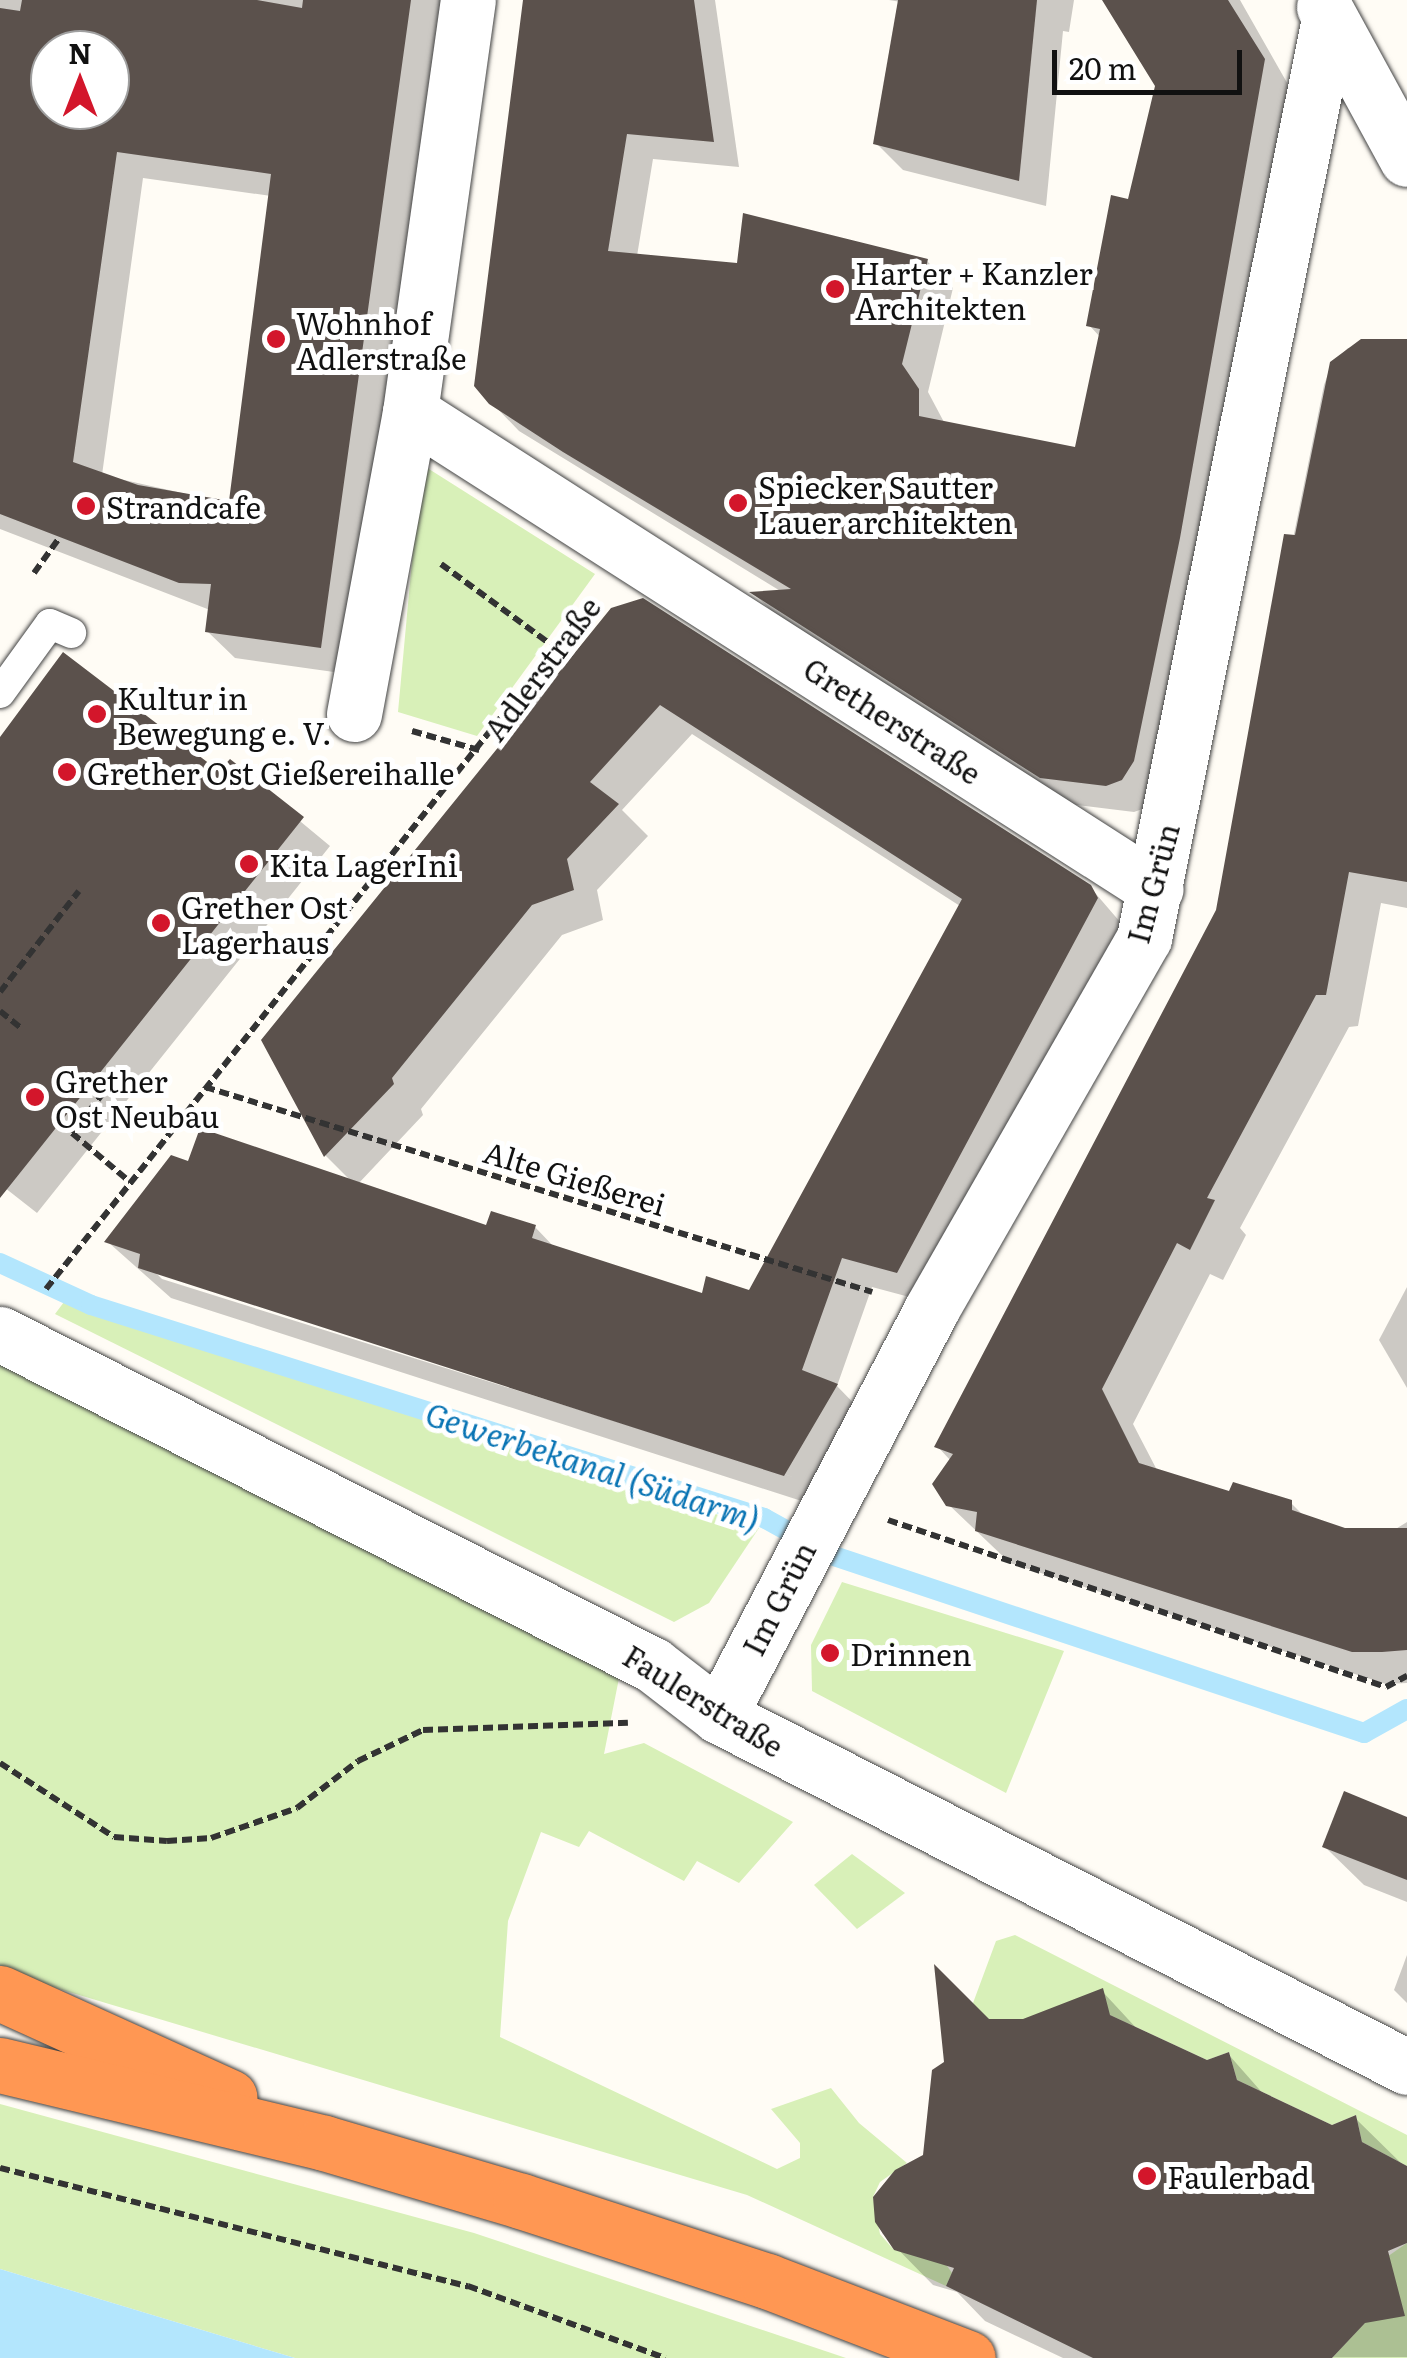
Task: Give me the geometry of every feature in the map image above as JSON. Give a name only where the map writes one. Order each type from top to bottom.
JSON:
[{"type":"highway","points":[[0,1993],[324,2144]]},
{"type":"highway","points":[[0,2065],[324,2144],[748,2275],[968,2358]]},
{"type":"street","points":[[354,714],[410,412],[468,0]]},
{"type":"street","points":[[1325,10],[1407,159]]},
{"type":"street","name":"Im Grün","points":[[719,1716],[931,1310],[1144,938],[1325,10]]},
{"type":"street","points":[[410,412],[631,551]]},
{"type":"street","name":"Gretherstraße","points":[[631,551],[1156,889]]},
{"type":"street","name":"Faulerstraße","points":[[0,1334],[652,1665],[719,1716],[1407,2067]]},
{"type":"lane","points":[[0,692],[50,624],[71,633]]},
{"type":"path","points":[[34,573],[60,537]]},
{"type":"path","name":"Adlerstraße","points":[[62,1268],[631,551]]},
{"type":"path","points":[[425,553],[557,649]]},
{"type":"path","points":[[0,992],[79,891]]},
{"type":"path","points":[[0,1011],[21,1028]]},
{"type":"path","points":[[84,1078],[104,1092],[72,1132],[130,1182]]},
{"type":"path","name":"Alte Gießerei","points":[[206,1087],[931,1310]]},
{"type":"path","points":[[811,1535],[1386,1687],[1407,1676]]},
{"type":"path","points":[[0,1762],[114,1837],[166,1841],[211,1838],[297,1808],[358,1761],[423,1730],[634,1722]]},
{"type":"path","points":[[0,2168],[468,2286],[665,2358]]},
{"type":"green space","points":[[421,464],[595,574],[477,736],[398,712]]},
{"type":"green space","points":[[64,1302],[759,1528],[709,1603],[674,1622],[55,1314]]},
{"type":"green space","points":[[0,1365],[620,1673],[604,1754],[644,1743],[793,1822],[739,1883],[697,1861],[684,1881],[589,1831],[579,1847],[541,1832],[508,1921],[500,2037],[777,2169],[800,2158],[800,2143],[771,2109],[831,2088],[859,2123],[907,2163],[880,2182],[873,2197],[880,2234],[894,2250],[938,2253],[952,2273],[946,2286],[747,2195],[29,1980],[0,1965]]},
{"type":"green space","points":[[842,1582],[1064,1651],[1006,1793],[812,1691],[811,1645]]},
{"type":"green space","points":[[852,1854],[905,1893],[857,1929],[814,1885]]},
{"type":"green space","points":[[1015,1935],[1407,2135],[1407,2166],[1362,2142],[1356,2115],[1332,2125],[1237,2080],[1229,2052],[1207,2060],[1110,2015],[989,2035],[973,2003],[996,1941]]},
{"type":"green space","points":[[0,2104],[474,2233],[846,2358],[295,2358],[0,2269]]},
{"type":"green space","points":[[1407,2243],[1407,2358],[1332,2358],[1374,2313],[1400,2310],[1384,2259]]},
{"type":"water","points":[[0,2269],[295,2358],[0,2358]]},
{"type":"building","points":[[22,0],[257,0],[302,8],[303,0],[411,0],[321,648],[205,632],[211,584],[179,583],[0,514],[0,8],[20,11]],"holes":[[[117,152],[271,174],[229,501],[138,485],[73,462]]]},
{"type":"building","points":[[523,0],[694,0],[714,142],[627,134],[608,251],[737,263],[743,213],[928,259],[902,364],[919,389],[919,416],[1075,447],[1100,329],[1086,326],[1111,195],[1128,199],[1155,86],[1102,0],[1228,0],[1265,59],[1180,538],[1134,761],[1122,780],[1106,786],[1040,778],[749,592],[791,589],[563,452],[489,404],[474,386]]},
{"type":"building","points":[[898,0],[1037,0],[1019,181],[873,144]]},
{"type":"building","points":[[1361,339],[1407,339],[1407,882],[1349,872],[1326,995],[1316,995],[1207,1198],[1215,1200],[1190,1250],[1177,1243],[1102,1389],[1139,1463],[1229,1491],[1233,1482],[1292,1500],[1292,1510],[1345,1528],[1407,1528],[1407,1650],[1382,1652],[1352,1652],[975,1531],[977,1512],[946,1506],[932,1484],[953,1454],[934,1447],[1216,910],[1284,534],[1295,535],[1330,362]]},
{"type":"building","points":[[643,598],[1091,885],[1098,898],[897,1273],[842,1258],[802,1370],[838,1384],[784,1476],[138,1268],[140,1254],[104,1242],[171,1155],[188,1161],[200,1128],[486,1225],[491,1211],[536,1225],[532,1238],[702,1293],[706,1276],[749,1290],[962,899],[660,705],[590,782],[619,804],[567,859],[574,890],[532,905],[392,1078],[394,1084],[324,1157],[261,1040],[611,608]]},
{"type":"building","points":[[63,652],[219,771],[230,759],[304,817],[0,1198],[0,737]]},
{"type":"building","points":[[1344,1791],[1407,1817],[1407,1880],[1322,1847]]},
{"type":"building","name":"Faulerbad","points":[[934,1964],[989,2019],[1023,2019],[1103,1988],[1110,2015],[1207,2060],[1229,2052],[1237,2080],[1332,2125],[1356,2115],[1362,2142],[1407,2166],[1407,2243],[1388,2251],[1405,2316],[1365,2323],[1332,2358],[1093,2358],[946,2286],[954,2268],[894,2250],[875,2222],[873,2197],[895,2170],[923,2155],[932,2070],[944,2062]]},
{"type":"waterway","name":"Gewerbekanal (Südarm)","points":[[0,1263],[91,1305],[764,1518],[831,1555],[1364,1733],[1407,1709]]},
{"type":"place","name":"Harter + Kanzler Architekten","points":[[835,289]]},
{"type":"place","name":"Wohnhof Adlerstraße","points":[[276,339]]},
{"type":"place","name":"Spiecker Sautter Lauer architekten","points":[[738,503]]},
{"type":"place","name":"Strandcafe","points":[[86,506]]},
{"type":"place","name":"Kultur in Bewegung e. V.","points":[[97,714]]},
{"type":"place","name":"Grether Ost Gießereihalle","points":[[67,772]]},
{"type":"place","name":"Kita LagerIni","points":[[249,864]]},
{"type":"place","name":"Grether Ost Lagerhaus","points":[[161,923]]},
{"type":"place","name":"Grether Ost Neubau","points":[[35,1097]]},
{"type":"place","name":"Drinnen","points":[[830,1653]]},
{"type":"place","name":"Faulerbad","points":[[1147,2176]]}]
